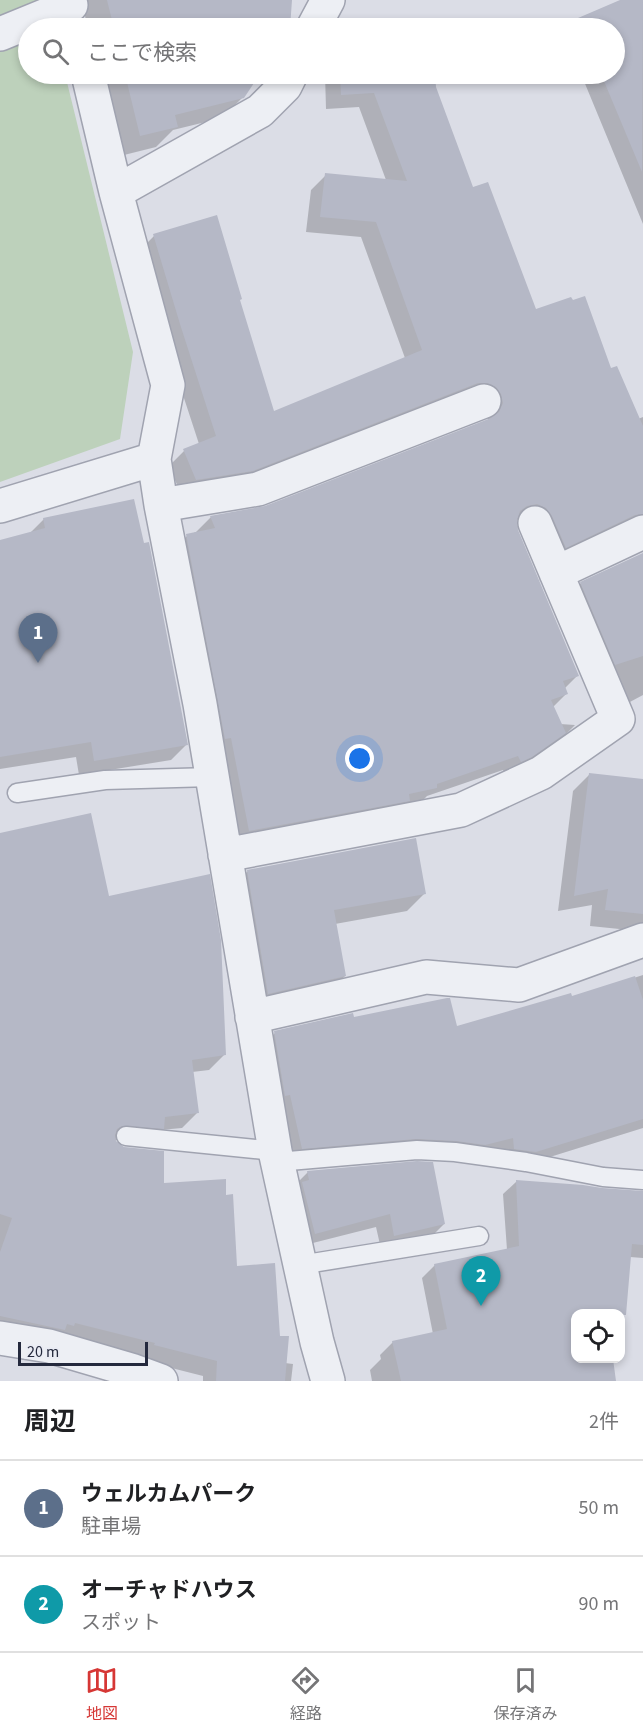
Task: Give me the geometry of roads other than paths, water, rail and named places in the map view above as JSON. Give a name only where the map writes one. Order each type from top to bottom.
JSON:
[{"type":"street","points":[[318,18],[328,0]]},
{"type":"street","points":[[50,18],[72,11]]},
{"type":"street","points":[[0,34],[18,28]]},
{"type":"street","points":[[89,84],[168,385],[154,459],[160,505],[200,704],[276,1156],[328,1381]]},
{"type":"street","points":[[116,192],[260,111],[286,84]]},
{"type":"street","points":[[160,505],[258,489],[484,401]]},
{"type":"street","points":[[0,506],[154,459]]},
{"type":"street","points":[[225,855],[461,810],[541,773],[618,719],[534,523]]},
{"type":"street","points":[[556,573],[643,532]]},
{"type":"street","points":[[252,1017],[426,977],[519,985],[643,940]]},
{"type":"street","points":[[0,1338],[49,1346],[161,1381]]},
{"type":"lane","points":[[17,793],[105,780],[212,777]]},
{"type":"lane","points":[[126,1136],[276,1156],[417,1150],[455,1152],[526,1162],[603,1177],[643,1180]]},
{"type":"lane","points":[[300,1265],[479,1236]]},
{"type":"place","name":"ウェルカムパーク","points":[[38,663]]},
{"type":"place","name":"オーチャドハウス","points":[[481,1306]]}]
